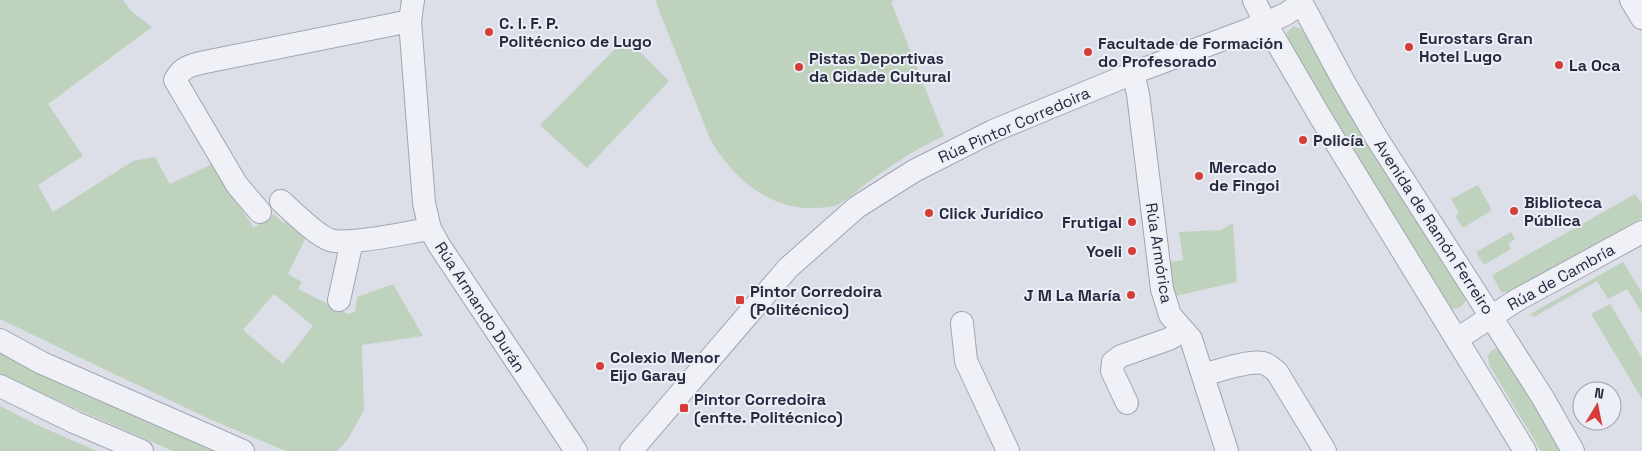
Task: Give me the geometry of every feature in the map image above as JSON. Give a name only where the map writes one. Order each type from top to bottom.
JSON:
[{"type":"street","points":[[1254,0],[1326,127],[1525,451]]},
{"type":"street","points":[[1631,0],[1642,18]]},
{"type":"street","name":"Rúa Pintor Corredoira","points":[[631,451],[788,268],[857,208],[914,171],[993,131],[1133,73],[1284,15],[1300,2]]},
{"type":"street","name":"Avenida de Ramón Ferreiro","points":[[1300,2],[1376,137],[1492,316],[1543,398],[1573,451]]},
{"type":"street","points":[[260,212],[237,185],[175,80],[180,71],[194,64],[411,11]]},
{"type":"street","name":"Rúa Armando Durán","points":[[411,11],[424,203],[430,229],[438,245],[576,451]]},
{"type":"street","name":"Rúa Armórica","points":[[1133,73],[1138,94],[1162,289],[1170,315],[1190,339],[1226,451]]},
{"type":"street","points":[[282,201],[304,222],[330,240],[352,241],[430,229]]},
{"type":"street","name":"Rúa de Cambría","points":[[1457,339],[1517,300],[1642,232]]},
{"type":"street","points":[[339,300],[352,241]]},
{"type":"street","points":[[962,323],[966,361],[1008,451]]},
{"type":"street","points":[[1127,403],[1112,371],[1113,362],[1120,356],[1169,339],[1183,331]]},
{"type":"street","points":[[0,340],[42,363],[243,451]]},
{"type":"street","points":[[1203,375],[1231,367],[1256,363],[1264,363],[1270,366],[1277,372],[1325,451]]},
{"type":"street","points":[[0,386],[74,422],[142,451]]},
{"type":"green space","points":[[0,0],[123,0],[131,11],[152,27],[48,104],[83,156],[38,185],[53,212],[133,161],[155,157],[170,184],[212,164],[254,228],[274,214],[282,222],[297,223],[309,231],[288,274],[302,282],[298,289],[348,314],[355,312],[357,297],[393,284],[423,336],[362,345],[364,410],[348,439],[337,451],[286,451],[214,421],[0,319]],"holes":[[[274,294],[313,326],[283,364],[243,330]]]},
{"type":"green space","name":"Pistas Deportivas da Cidade Cultural","points":[[655,0],[894,0],[891,2],[944,136],[900,160],[835,206],[804,208],[775,201],[749,186],[738,176],[710,139]]},
{"type":"green space","points":[[1294,26],[1302,30],[1448,267],[1466,300],[1460,307],[1450,309],[1287,42],[1287,32]]},
{"type":"green space","points":[[626,38],[669,81],[587,168],[540,125]]},
{"type":"green space","points":[[1478,185],[1492,210],[1463,228],[1455,216],[1459,213],[1451,199]]},
{"type":"green space","points":[[1635,194],[1642,204],[1642,218],[1512,292],[1501,292],[1492,275]]},
{"type":"green space","points":[[1233,223],[1237,282],[1175,296],[1170,262],[1183,260],[1179,232],[1221,230]]},
{"type":"green space","points":[[1511,232],[1515,239],[1508,244],[1511,249],[1484,265],[1476,252]]},
{"type":"green space","points":[[1623,262],[1642,293],[1642,313],[1627,289],[1608,299],[1597,281],[1534,317],[1530,314]]},
{"type":"green space","points":[[1610,304],[1642,358],[1642,399],[1591,314]]},
{"type":"green space","points":[[1499,348],[1565,451],[1541,451],[1489,365],[1488,355],[1492,350]]},
{"type":"green space","points":[[0,352],[92,398],[221,451],[173,451],[22,385],[0,373]]},
{"type":"green space","points":[[0,406],[35,424],[97,451],[0,451]]},
{"type":"place","name":"C. I. F. P. Politécnico de Lugo","points":[[489,32]]},
{"type":"place","name":"Eurostars Gran Hotel Lugo","points":[[1409,47]]},
{"type":"place","name":"Facultade de Formación do Profesorado","points":[[1088,52]]},
{"type":"place","name":"La Oca","points":[[1559,65]]},
{"type":"place","name":"Pistas Deportivas da Cidade Cultural","points":[[799,67]]},
{"type":"place","name":"Policía","points":[[1303,140]]},
{"type":"place","name":"Mercado de Fingoi","points":[[1199,176]]},
{"type":"place","name":"Biblioteca Pública","points":[[1514,211]]},
{"type":"place","name":"Click Jurídico","points":[[929,213]]},
{"type":"place","name":"Frutigal","points":[[1132,222]]},
{"type":"place","name":"Yoeli","points":[[1132,251]]},
{"type":"place","name":"J M La María","points":[[1131,295]]},
{"type":"place","name":"Pintor Corredoira (Politécnico)","points":[[740,300]]},
{"type":"place","name":"Colexio Menor Eijo Garay","points":[[600,366]]},
{"type":"place","name":"Pintor Corredoira (enfte. Politécnico)","points":[[684,408]]}]
